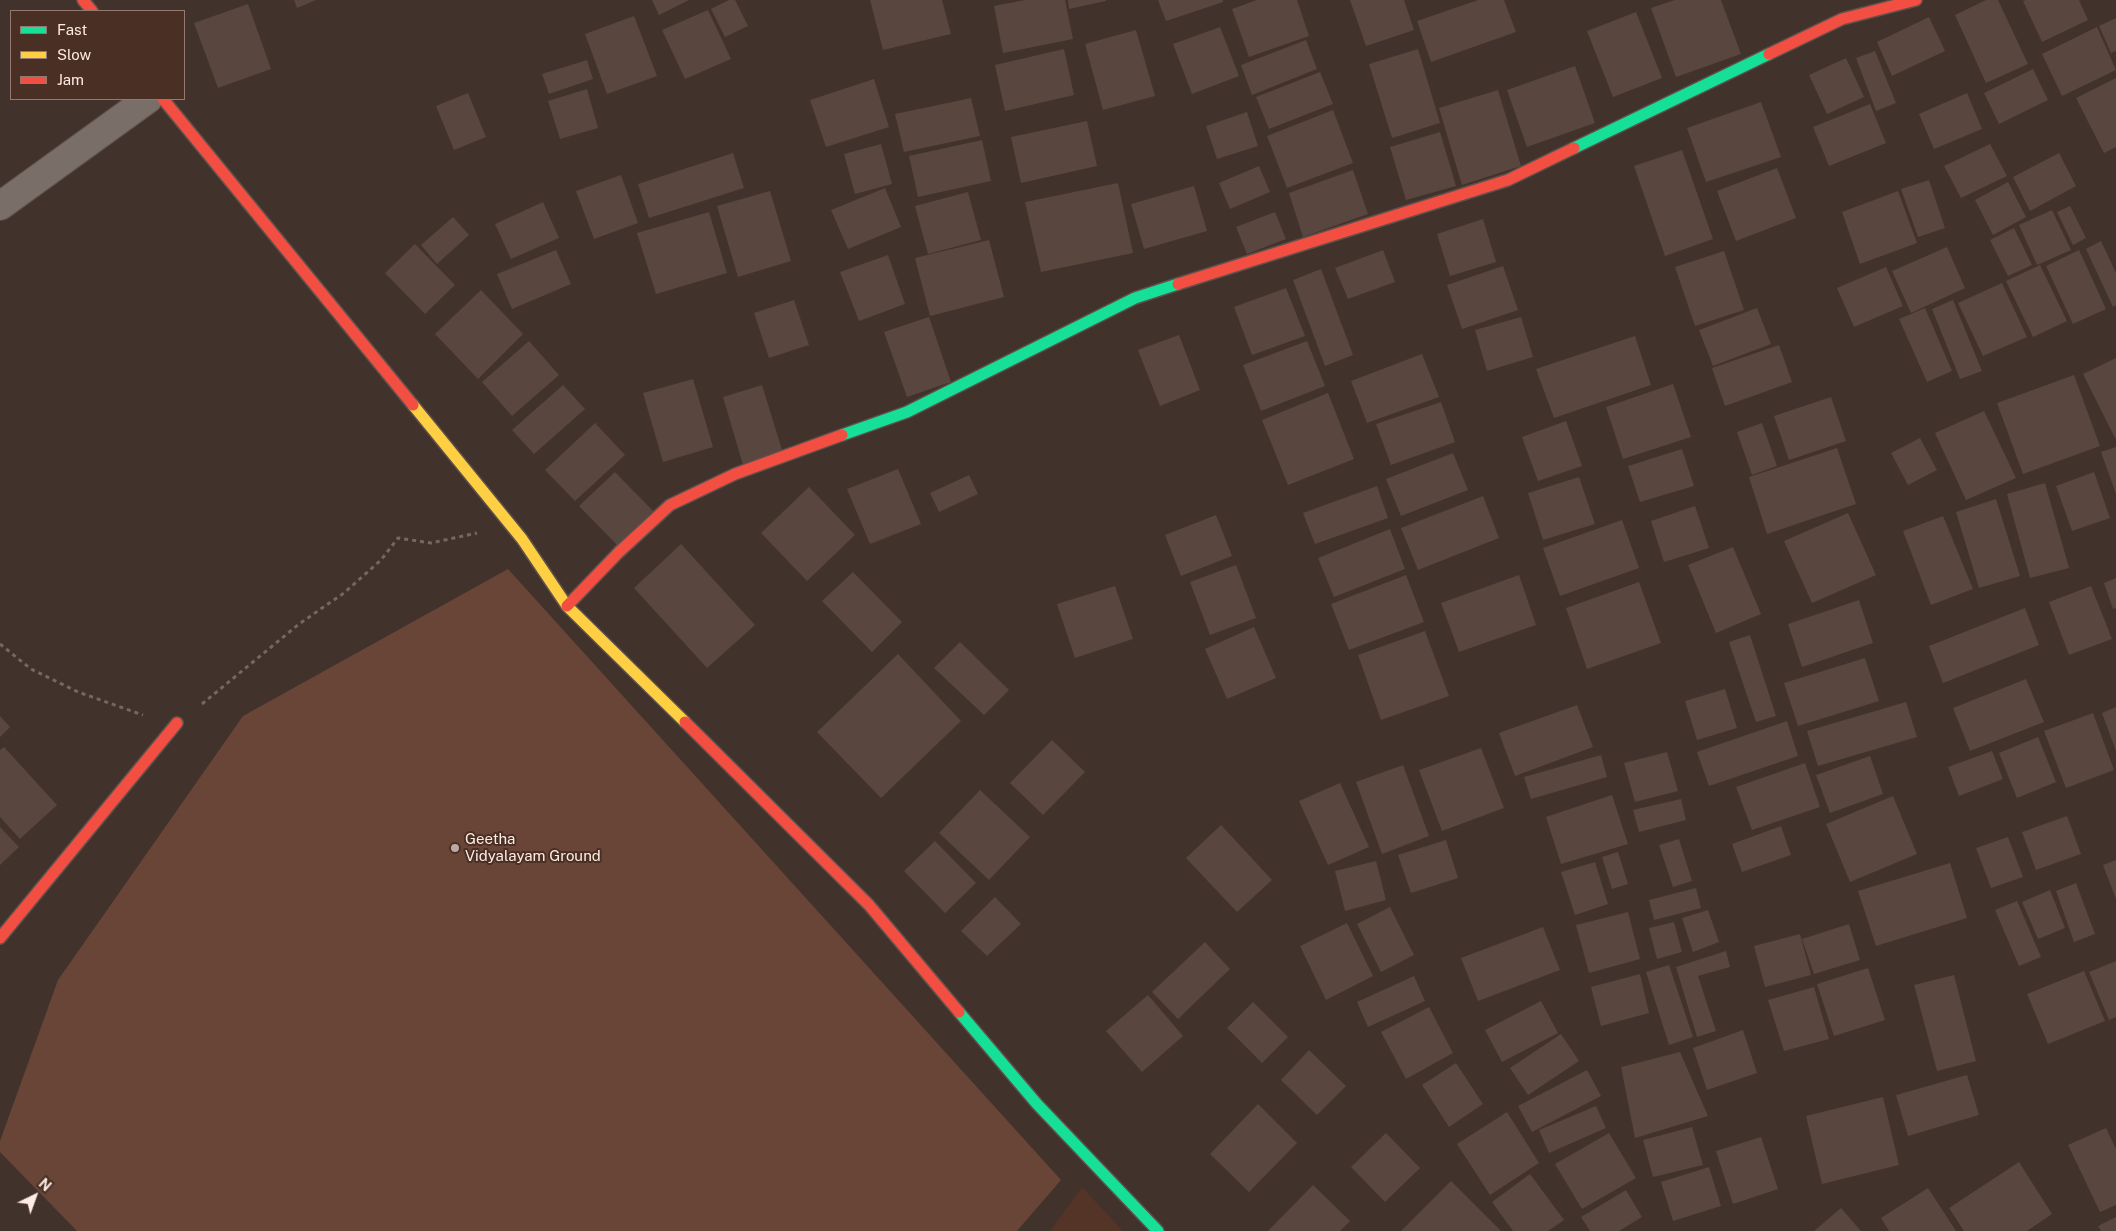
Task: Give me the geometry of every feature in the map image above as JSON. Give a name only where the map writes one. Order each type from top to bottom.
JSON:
[{"type":"street","points":[[83,0],[91,10]]},
{"type":"street","points":[[566,606],[618,552],[670,505],[735,474],[907,412],[1135,298],[1508,180],[1842,19],[1916,0]]},
{"type":"street","points":[[0,206],[147,100]]},
{"type":"street","points":[[165,100],[522,539],[566,606],[869,905],[1037,1104],[1158,1231]]},
{"type":"street","points":[[0,938],[177,723]]},
{"type":"path","points":[[0,644],[31,669],[78,692],[139,714],[177,723],[298,624],[344,593],[381,560],[398,538],[432,543],[472,532],[522,539]]},
{"type":"shaded area","name":"Geetha Vidyalayam Ground","points":[[508,569],[1061,1180],[1017,1231],[77,1231],[0,1152],[0,1141],[58,980],[243,716]]},
{"type":"shaded area","points":[[1082,1187],[1123,1231],[1050,1231]]},
{"type":"building","points":[[294,0],[316,0],[297,8]]},
{"type":"building","points":[[652,0],[689,0],[659,15]]},
{"type":"building","points":[[729,0],[735,0],[748,26],[725,37],[711,9]]},
{"type":"building","points":[[870,0],[942,0],[951,34],[883,50]]},
{"type":"building","points":[[1025,0],[1065,0],[1073,39],[1003,53],[994,6]]},
{"type":"building","points":[[1068,0],[1106,0],[1106,1],[1069,9]]},
{"type":"building","points":[[1158,0],[1223,0],[1223,2],[1166,21]]},
{"type":"building","points":[[1257,0],[1297,0],[1309,36],[1249,57],[1232,9]]},
{"type":"building","points":[[1350,0],[1404,0],[1414,30],[1366,46]]},
{"type":"building","points":[[1478,0],[1504,0],[1516,32],[1431,62],[1417,21]]},
{"type":"building","points":[[1675,0],[1721,0],[1741,54],[1676,77],[1651,8]]},
{"type":"building","points":[[1986,0],[1998,0],[2028,64],[1986,83],[1955,15]]},
{"type":"building","points":[[2079,0],[2088,20],[2042,42],[2023,1]]},
{"type":"building","points":[[248,4],[271,69],[218,88],[194,23]]},
{"type":"building","points":[[708,10],[731,59],[685,79],[662,30]]},
{"type":"building","points":[[1636,12],[1662,78],[1613,97],[1587,31]]},
{"type":"building","points":[[634,16],[657,76],[607,94],[585,34]]},
{"type":"building","points":[[1929,17],[1945,51],[1892,76],[1877,42]]},
{"type":"building","points":[[2116,18],[2116,51],[2111,53],[2099,26]]},
{"type":"building","points":[[1220,27],[1239,76],[1192,94],[1173,44]]},
{"type":"building","points":[[2097,27],[2116,70],[2062,96],[2042,54]]},
{"type":"building","points":[[1136,30],[1155,96],[1103,110],[1085,44]]},
{"type":"building","points":[[1306,40],[1317,69],[1252,95],[1241,65]]},
{"type":"building","points":[[1064,49],[1074,95],[1005,111],[995,65]]},
{"type":"building","points":[[1418,49],[1440,123],[1392,138],[1369,64]]},
{"type":"building","points":[[1875,51],[1896,103],[1876,111],[1856,58]]},
{"type":"building","points":[[1846,58],[1864,97],[1827,114],[1809,75]]},
{"type":"building","points":[[587,60],[593,79],[549,94],[542,74]]},
{"type":"building","points":[[1575,66],[1595,123],[1527,147],[1507,90]]},
{"type":"building","points":[[2033,69],[2048,100],[1999,124],[1984,93]]},
{"type":"building","points":[[1320,72],[1333,104],[1269,129],[1256,97]]},
{"type":"building","points":[[2116,78],[2116,147],[2104,153],[2076,98]]},
{"type":"building","points":[[874,79],[889,127],[826,147],[810,100]]},
{"type":"building","points":[[587,89],[598,128],[560,139],[548,101]]},
{"type":"building","points":[[1498,90],[1521,166],[1462,185],[1439,108]]},
{"type":"building","points":[[468,93],[486,137],[454,150],[436,106]]},
{"type":"building","points":[[1967,93],[1982,129],[1934,149],[1919,114]]},
{"type":"building","points":[[971,98],[980,136],[904,152],[895,114]]},
{"type":"building","points":[[1761,102],[1781,157],[1706,182],[1687,128]]},
{"type":"building","points":[[1870,104],[1886,143],[1829,166],[1813,127]]},
{"type":"building","points":[[1333,110],[1353,163],[1287,188],[1267,136]]},
{"type":"building","points":[[1247,112],[1258,146],[1217,159],[1206,126]]},
{"type":"building","points":[[1087,121],[1097,166],[1021,183],[1011,137]]},
{"type":"building","points":[[1440,132],[1456,186],[1406,200],[1390,147]]},
{"type":"building","points":[[982,140],[991,181],[918,197],[909,156]]},
{"type":"building","points":[[881,144],[892,184],[855,194],[844,154]]},
{"type":"building","points":[[1990,144],[2007,176],[1961,198],[1944,166]]},
{"type":"building","points":[[1682,150],[1713,239],[1665,256],[1634,166]]},
{"type":"building","points":[[733,153],[744,188],[649,218],[638,184]]},
{"type":"building","points":[[2059,153],[2076,186],[2030,211],[2013,177]]},
{"type":"building","points":[[1259,166],[1270,192],[1230,209],[1219,183]]},
{"type":"building","points":[[1777,168],[1796,218],[1736,241],[1717,191]]},
{"type":"building","points":[[1353,170],[1368,214],[1303,237],[1289,193]]},
{"type":"building","points":[[621,175],[638,223],[594,239],[576,191]]},
{"type":"building","points":[[1929,180],[1945,228],[1918,237],[1901,189]]},
{"type":"building","points":[[2008,182],[2026,217],[1993,235],[1975,200]]},
{"type":"building","points":[[1118,183],[1133,253],[1041,272],[1025,202]]},
{"type":"building","points":[[1194,186],[1207,231],[1144,249],[1131,204]]},
{"type":"building","points":[[885,188],[901,227],[848,249],[831,210]]},
{"type":"building","points":[[770,191],[791,261],[738,277],[717,206]]},
{"type":"building","points":[[1898,191],[1917,243],[1860,264],[1842,212]]},
{"type":"building","points":[[968,192],[981,240],[928,254],[915,206]]},
{"type":"building","points":[[543,202],[559,238],[511,259],[495,224]]},
{"type":"building","points":[[2070,206],[2086,238],[2073,245],[2057,212]]},
{"type":"building","points":[[2052,210],[2071,250],[2037,265],[2019,225]]},
{"type":"building","points":[[709,212],[727,273],[656,294],[637,233]]},
{"type":"building","points":[[1275,212],[1286,239],[1247,254],[1236,227]]},
{"type":"building","points":[[453,217],[469,235],[437,264],[421,245]]},
{"type":"building","points":[[1483,219],[1496,262],[1450,276],[1437,234]]},
{"type":"building","points":[[2014,228],[2032,265],[2008,276],[1990,240]]},
{"type":"building","points":[[989,240],[1004,297],[930,316],[915,258]]},
{"type":"building","points":[[2101,241],[2116,273],[2116,305],[2113,307],[2086,249]]},
{"type":"building","points":[[415,244],[455,285],[425,314],[385,273]]},
{"type":"building","points":[[1947,247],[1965,288],[1911,313],[1892,271]]},
{"type":"building","points":[[556,250],[571,284],[512,309],[497,274]]},
{"type":"building","points":[[1383,250],[1395,282],[1348,299],[1335,268]]},
{"type":"building","points":[[2079,250],[2106,309],[2073,324],[2046,266]]},
{"type":"building","points":[[1724,251],[1744,310],[1695,326],[1675,267]]},
{"type":"building","points":[[888,255],[905,304],[859,321],[840,272]]},
{"type":"building","points":[[2040,265],[2067,321],[2033,337],[2006,281]]},
{"type":"building","points":[[1503,266],[1518,310],[1462,329],[1447,285]]},
{"type":"building","points":[[1886,267],[1903,306],[1854,327],[1837,288]]},
{"type":"building","points":[[1321,269],[1353,355],[1325,366],[1293,280]]},
{"type":"building","points":[[2002,283],[2027,337],[1983,356],[1958,303]]},
{"type":"building","points":[[1286,288],[1305,336],[1252,355],[1234,307]]},
{"type":"building","points":[[481,290],[523,334],[478,379],[435,334]]},
{"type":"building","points":[[794,300],[809,345],[769,358],[754,313]]},
{"type":"building","points":[[1953,300],[1982,371],[1960,379],[1932,309]]},
{"type":"building","points":[[1757,308],[1771,344],[1713,366],[1699,330]]},
{"type":"building","points":[[1925,308],[1952,371],[1927,382],[1899,319]]},
{"type":"building","points":[[929,317],[951,382],[907,397],[884,332]]},
{"type":"building","points":[[1521,317],[1533,357],[1487,371],[1475,330]]},
{"type":"building","points":[[1179,335],[1200,390],[1160,406],[1138,350]]},
{"type":"building","points":[[1635,336],[1651,385],[1554,418],[1536,369]]},
{"type":"building","points":[[529,341],[559,375],[512,416],[482,382]]},
{"type":"building","points":[[1307,341],[1325,386],[1261,411],[1243,365]]},
{"type":"building","points":[[1779,345],[1792,382],[1725,406],[1712,368]]},
{"type":"building","points":[[1422,354],[1439,397],[1367,423],[1351,381]]},
{"type":"building","points":[[2116,358],[2116,438],[2115,438],[2083,374]]},
{"type":"building","points":[[2074,375],[2100,446],[2023,474],[1997,403]]},
{"type":"building","points":[[693,379],[713,447],[663,462],[643,393]]},
{"type":"building","points":[[1673,384],[1691,437],[1623,459],[1606,407]]},
{"type":"building","points":[[563,385],[585,409],[534,454],[512,430]]},
{"type":"building","points":[[762,385],[783,453],[743,465],[723,397]]},
{"type":"building","points":[[1328,393],[1354,459],[1288,485],[1262,420]]},
{"type":"building","points":[[1831,397],[1846,441],[1789,460],[1774,416]]},
{"type":"building","points":[[1441,402],[1455,442],[1391,465],[1376,424]]},
{"type":"building","points":[[1984,411],[2016,478],[1966,500],[1935,433]]},
{"type":"building","points":[[1566,421],[1582,466],[1538,481],[1522,437]]},
{"type":"building","points":[[595,423],[625,455],[575,501],[545,470]]},
{"type":"building","points":[[1762,423],[1777,466],[1752,475],[1737,432]]},
{"type":"building","points":[[1920,438],[1937,470],[1908,485],[1891,453]]},
{"type":"building","points":[[2116,447],[2116,494],[2101,452]]},
{"type":"building","points":[[1837,448],[1856,504],[1767,534],[1749,477]]},
{"type":"building","points":[[1682,449],[1694,486],[1640,502],[1628,466]]},
{"type":"building","points":[[1453,453],[1468,490],[1401,516],[1386,479]]},
{"type":"building","points":[[898,469],[921,524],[870,544],[847,489]]},
{"type":"building","points":[[615,472],[653,511],[617,545],[579,506]]},
{"type":"building","points":[[2094,472],[2110,518],[2072,531],[2056,486]]},
{"type":"building","points":[[969,475],[978,494],[939,512],[930,493]]},
{"type":"building","points":[[1579,477],[1595,524],[1543,540],[1528,493]]},
{"type":"building","points":[[2045,483],[2069,568],[2030,578],[2007,494]]},
{"type":"building","points":[[1377,486],[1388,518],[1315,544],[1303,513]]},
{"type":"building","points":[[809,487],[855,535],[807,581],[761,533]]},
{"type":"building","points":[[1483,496],[1499,538],[1418,570],[1401,528]]},
{"type":"building","points":[[1996,499],[2020,576],[1979,588],[1956,512]]},
{"type":"building","points":[[1695,506],[1709,548],[1664,562],[1651,521]]},
{"type":"building","points":[[1848,513],[1876,575],[1812,603],[1784,541]]},
{"type":"building","points":[[1216,515],[1232,556],[1181,576],[1165,535]]},
{"type":"building","points":[[1943,516],[1973,589],[1931,605],[1903,531]]},
{"type":"building","points":[[1622,520],[1639,568],[1560,596],[1543,548]]},
{"type":"building","points":[[1390,529],[1405,569],[1334,597],[1318,558]]},
{"type":"building","points":[[681,544],[755,625],[707,668],[634,588]]},
{"type":"building","points":[[1733,547],[1761,614],[1716,633],[1688,565]]},
{"type":"building","points":[[1236,565],[1256,618],[1210,635],[1190,582]]},
{"type":"building","points":[[853,572],[902,622],[872,652],[822,601]]},
{"type":"building","points":[[1406,575],[1424,622],[1349,650],[1331,604]]},
{"type":"building","points":[[1519,575],[1536,625],[1459,652],[1441,603]]},
{"type":"building","points":[[2116,578],[2116,608],[2113,609],[2104,583]]},
{"type":"building","points":[[1639,582],[1661,643],[1587,669],[1566,608]]},
{"type":"building","points":[[1115,586],[1133,639],[1075,658],[1057,604]]},
{"type":"building","points":[[2091,586],[2112,639],[2069,655],[2049,602]]},
{"type":"building","points":[[1859,600],[1873,643],[1802,667],[1788,624]]},
{"type":"building","points":[[2025,608],[2039,645],[1943,683],[1929,646]]},
{"type":"building","points":[[1254,627],[1276,678],[1227,699],[1205,649]]},
{"type":"building","points":[[1425,631],[1449,696],[1381,720],[1358,655]]},
{"type":"building","points":[[1750,635],[1776,716],[1756,722],[1729,642]]},
{"type":"building","points":[[960,642],[1009,690],[984,715],[934,668]]},
{"type":"building","points":[[898,654],[961,721],[881,798],[817,732]]},
{"type":"building","points":[[1865,658],[1879,701],[1798,726],[1784,683]]},
{"type":"building","points":[[2026,679],[2044,722],[1970,751],[1953,708]]},
{"type":"building","points":[[1725,689],[1737,728],[1697,740],[1685,701]]},
{"type":"building","points":[[1906,702],[1917,737],[1818,766],[1807,731]]},
{"type":"building","points":[[1577,705],[1593,747],[1515,776],[1499,733]]},
{"type":"building","points":[[2116,707],[2116,751],[2102,713]]},
{"type":"building","points":[[2093,713],[2114,770],[2066,788],[2044,731]]},
{"type":"building","points":[[0,716],[10,727],[0,737]]},
{"type":"building","points":[[1787,721],[1798,756],[1709,786],[1697,752]]},
{"type":"building","points":[[2038,737],[2056,782],[2017,798],[1999,753]]},
{"type":"building","points":[[1052,740],[1085,772],[1043,815],[1010,783]]},
{"type":"building","points":[[4,747],[57,805],[20,839],[0,817],[0,750]]},
{"type":"building","points":[[1481,748],[1504,808],[1442,831],[1419,770]]},
{"type":"building","points":[[1992,751],[2003,779],[1959,796],[1948,767]]},
{"type":"building","points":[[1667,752],[1678,791],[1635,802],[1624,763]]},
{"type":"building","points":[[1601,755],[1607,777],[1531,799],[1524,777]]},
{"type":"building","points":[[1870,756],[1883,794],[1830,813],[1816,775]]},
{"type":"building","points":[[1805,763],[1820,807],[1752,830],[1736,787]]},
{"type":"building","points":[[1403,765],[1429,836],[1382,854],[1356,782]]},
{"type":"building","points":[[1340,783],[1369,847],[1328,865],[1299,801]]},
{"type":"building","points":[[980,790],[1030,837],[989,880],[939,833]]},
{"type":"building","points":[[1612,795],[1628,844],[1561,864],[1546,817]]},
{"type":"building","points":[[1893,796],[1917,854],[1850,882],[1826,824]]},
{"type":"building","points":[[1681,799],[1686,820],[1639,832],[1633,810]]},
{"type":"building","points":[[2067,816],[2081,854],[2036,870],[2022,832]]},
{"type":"building","points":[[1221,825],[1272,880],[1237,912],[1186,858]]},
{"type":"building","points":[[1781,826],[1791,855],[1742,872],[1732,844]]},
{"type":"building","points":[[0,827],[19,847],[0,865]]},
{"type":"building","points":[[2008,837],[2023,877],[1991,888],[1976,848]]},
{"type":"building","points":[[1679,839],[1692,881],[1673,887],[1659,845]]},
{"type":"building","points":[[1446,840],[1458,878],[1411,893],[1398,855]]},
{"type":"building","points":[[935,841],[976,883],[945,913],[904,871]]},
{"type":"building","points":[[1618,852],[1628,884],[1612,889],[1602,857]]},
{"type":"building","points":[[2116,860],[2116,899],[2103,865]]},
{"type":"building","points":[[1376,861],[1386,900],[1345,911],[1335,871]]},
{"type":"building","points":[[1595,862],[1608,904],[1575,915],[1561,872]]},
{"type":"building","points":[[1950,863],[1967,918],[1876,946],[1858,891]]},
{"type":"building","points":[[2076,883],[2095,934],[2074,942],[2056,891]]},
{"type":"building","points":[[1696,888],[1701,908],[1654,920],[1649,900]]},
{"type":"building","points":[[2050,890],[2065,928],[2038,939],[2022,902]]},
{"type":"building","points":[[995,897],[1021,924],[987,956],[961,931]]},
{"type":"building","points":[[2017,901],[2041,957],[2019,966],[1995,910]]},
{"type":"building","points":[[1390,907],[1414,955],[1381,972],[1357,924]]},
{"type":"building","points":[[1708,910],[1719,942],[1693,952],[1682,918]]},
{"type":"building","points":[[1628,912],[1640,959],[1589,973],[1576,925]]},
{"type":"building","points":[[1674,922],[1682,952],[1657,959],[1649,928]]},
{"type":"building","points":[[1347,923],[1373,976],[1326,1000],[1300,946]]},
{"type":"building","points":[[1849,924],[1860,960],[1814,974],[1802,939]]},
{"type":"building","points":[[1543,927],[1560,970],[1478,1001],[1461,958]]},
{"type":"building","points":[[1800,934],[1811,975],[1765,987],[1754,946]]},
{"type":"building","points":[[1205,942],[1230,969],[1178,1019],[1152,992]]},
{"type":"building","points":[[1726,951],[1730,967],[1698,976],[1716,1031],[1697,1037],[1676,967]]},
{"type":"building","points":[[2116,961],[2116,1017],[2109,1020],[2089,972]]},
{"type":"building","points":[[1669,965],[1693,1037],[1669,1045],[1646,972]]},
{"type":"building","points":[[1868,968],[1885,1020],[1834,1036],[1817,984]]},
{"type":"building","points":[[2084,971],[2105,1021],[2048,1044],[2027,994]]},
{"type":"building","points":[[1640,974],[1649,1013],[1601,1026],[1591,987]]},
{"type":"building","points":[[1954,975],[1976,1061],[1937,1071],[1914,985]]},
{"type":"building","points":[[1414,976],[1425,1001],[1368,1027],[1357,1002]]},
{"type":"building","points":[[1814,987],[1829,1039],[1784,1051],[1768,1000]]},
{"type":"building","points":[[1148,995],[1183,1036],[1142,1072],[1106,1031]]},
{"type":"building","points":[[1541,1001],[1558,1033],[1502,1062],[1485,1030]]},
{"type":"building","points":[[1253,1002],[1288,1037],[1262,1063],[1227,1028]]},
{"type":"building","points":[[1429,1007],[1453,1053],[1406,1079],[1381,1032]]},
{"type":"building","points":[[1743,1030],[1757,1073],[1707,1090],[1693,1048]]},
{"type":"building","points":[[1561,1034],[1579,1061],[1528,1095],[1510,1068]]},
{"type":"building","points":[[1309,1050],[1346,1086],[1317,1115],[1281,1080]]},
{"type":"building","points":[[1680,1052],[1708,1116],[1635,1138],[1621,1067]]},
{"type":"building","points":[[1456,1063],[1483,1104],[1449,1127],[1422,1085]]},
{"type":"building","points":[[1587,1070],[1601,1096],[1532,1132],[1518,1106]]},
{"type":"building","points":[[1967,1075],[1979,1115],[1908,1136],[1896,1095]]},
{"type":"building","points":[[1883,1097],[1899,1165],[1822,1184],[1806,1116]]},
{"type":"building","points":[[1258,1104],[1297,1143],[1249,1192],[1210,1154]]},
{"type":"building","points":[[1596,1106],[1606,1128],[1549,1153],[1539,1130]]},
{"type":"building","points":[[1507,1112],[1539,1163],[1490,1195],[1457,1144]]},
{"type":"building","points":[[1692,1127],[1703,1165],[1653,1177],[1643,1140]]},
{"type":"building","points":[[2106,1128],[2116,1149],[2116,1205],[2100,1212],[2068,1145]]},
{"type":"building","points":[[1386,1133],[1420,1168],[1385,1202],[1351,1167]]},
{"type":"building","points":[[1609,1133],[1636,1178],[1582,1209],[1555,1164]]},
{"type":"building","points":[[1761,1137],[1778,1189],[1733,1204],[1716,1151]]},
{"type":"building","points":[[2019,1162],[2052,1214],[2027,1231],[1964,1231],[1949,1208]]},
{"type":"building","points":[[1709,1167],[1721,1206],[1673,1221],[1661,1182]]},
{"type":"building","points":[[1530,1174],[1564,1220],[1548,1231],[1513,1231],[1492,1202]]},
{"type":"building","points":[[1451,1181],[1501,1231],[1401,1231]]},
{"type":"building","points":[[1313,1185],[1350,1221],[1340,1231],[1268,1231]]},
{"type":"building","points":[[1928,1188],[1956,1231],[1889,1231],[1881,1218]]},
{"type":"building","points":[[1626,1190],[1642,1217],[1619,1231],[1590,1231],[1581,1217]]},
{"type":"building","points":[[1841,1208],[1861,1231],[1814,1231]]},
{"type":"building","points":[[2116,1217],[2116,1231],[2101,1231],[2098,1226]]},
{"type":"traffic: fast","points":[[1574,148],[1769,54]]},
{"type":"traffic: fast","points":[[842,435],[907,412],[1135,298],[1178,284]]},
{"type":"traffic: fast","points":[[959,1012],[1037,1104],[1158,1231]]},
{"type":"traffic: slow","points":[[413,405],[522,539],[567,606],[685,722]]},
{"type":"traffic: jam","points":[[83,0],[91,10]]},
{"type":"traffic: jam","points":[[1769,54],[1842,19],[1916,0]]},
{"type":"traffic: jam","points":[[164,100],[413,405]]},
{"type":"traffic: jam","points":[[1178,284],[1508,180],[1574,148]]},
{"type":"traffic: jam","points":[[567,606],[619,552],[670,505],[735,474],[842,435]]},
{"type":"traffic: jam","points":[[685,722],[869,905],[959,1012]]},
{"type":"traffic: jam","points":[[0,938],[177,723]]},
{"type":"place","name":"Geetha Vidyalayam Ground","points":[[455,848]]}]
